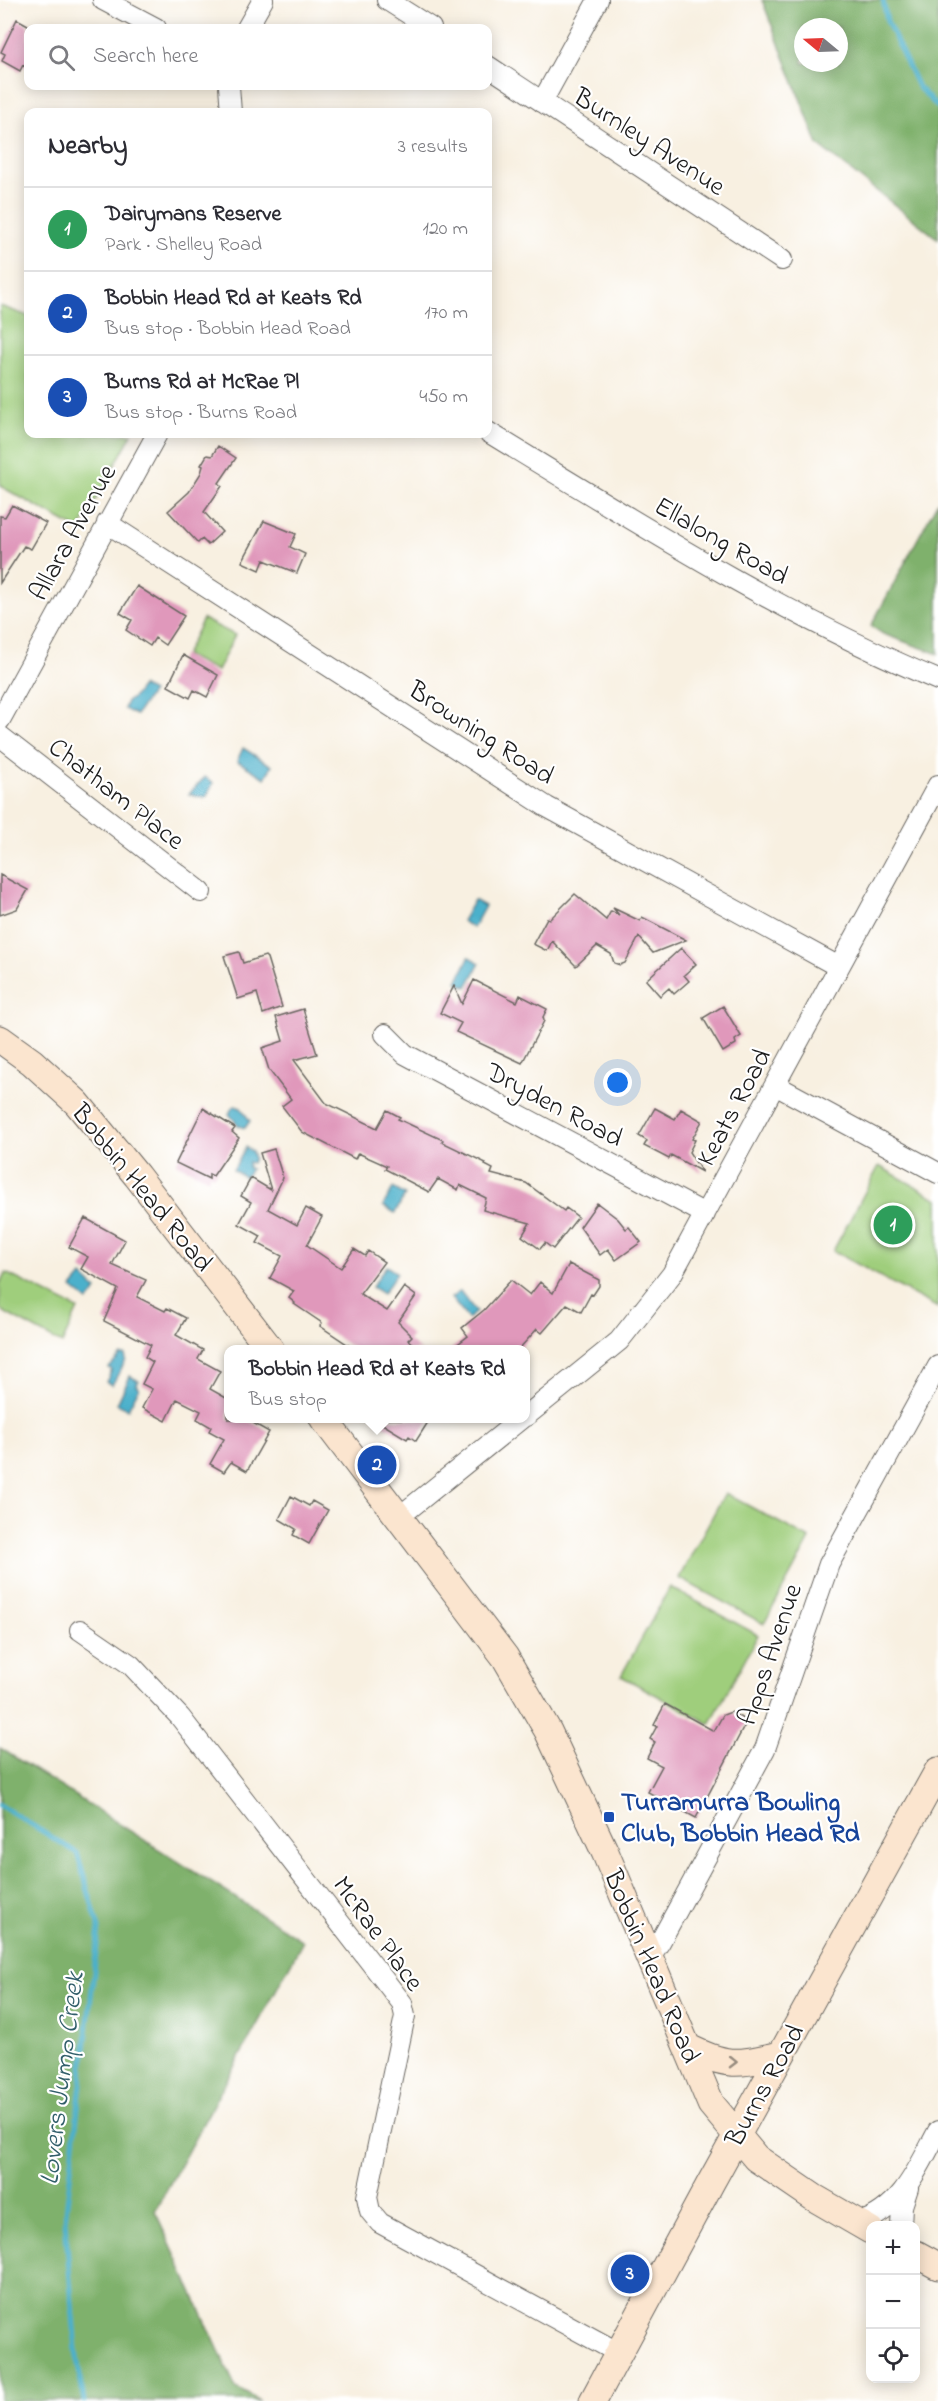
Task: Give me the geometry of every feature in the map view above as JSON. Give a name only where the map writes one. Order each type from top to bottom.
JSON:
[{"type":"main road","name":"Bobbin Head Road","points":[[0,1039],[32,1062],[77,1103],[137,1176],[267,1345]]},
{"type":"main road","name":"Bobbin Head Road","points":[[326,1423],[505,1657],[528,1693],[604,1852],[711,2104],[756,2158],[813,2197],[865,2226]]},
{"type":"main road","name":"Burns Road","points":[[593,2401],[938,1771]]},
{"type":"main road","points":[[687,2047],[710,2059],[732,2064],[781,2055]]},
{"type":"main road","points":[[920,2257],[938,2266]]},
{"type":"street","points":[[103,0],[148,24]]},
{"type":"street","points":[[249,24],[263,0]]},
{"type":"street","points":[[387,0],[425,24]]},
{"type":"street","points":[[542,102],[598,0]]},
{"type":"street","name":"Burnley Avenue","points":[[492,69],[783,260]]},
{"type":"street","points":[[229,90],[231,108]]},
{"type":"street","name":"Ellalong Road","points":[[492,434],[739,583],[875,654],[938,680]]},
{"type":"street","name":"Allara Avenue","points":[[0,720],[155,438]]},
{"type":"street","name":"Browning Road","points":[[107,523],[547,807],[839,967]]},
{"type":"street","name":"Chatham Place","points":[[0,736],[201,892]]},
{"type":"street","name":"Keats Road","points":[[530,1412],[620,1341],[672,1274],[938,785]]},
{"type":"street","name":"Dryden Road","points":[[385,1035],[405,1054],[705,1214]]},
{"type":"street","points":[[775,1085],[938,1173]]},
{"type":"street","name":"Apps Avenue","points":[[649,1958],[660,1942],[765,1749],[829,1564],[938,1366]]},
{"type":"street","name":"Keats Road","points":[[399,1517],[516,1423]]},
{"type":"street","name":"McRae Place","points":[[80,1630],[131,1665],[180,1717],[402,2003],[405,2016],[367,2197],[370,2211],[380,2223],[619,2353]]},
{"type":"street","points":[[865,2226],[887,2209],[908,2185],[938,2131]]},
{"type":"street","points":[[902,2221],[902,2206],[908,2185]]},
{"type":"green space","points":[[762,0],[938,0],[938,239],[818,145]]},
{"type":"green space","points":[[0,306],[24,315],[24,438],[130,438],[79,530],[0,486]]},
{"type":"green space","points":[[938,501],[938,654],[883,634],[871,626]]},
{"type":"green space","points":[[203,619],[235,635],[217,671],[185,655]]},
{"type":"green space","points":[[879,1166],[938,1199],[938,1308],[833,1251]]},
{"type":"green space","points":[[6,1273],[78,1309],[62,1344],[0,1310],[0,1284]]},
{"type":"green space","points":[[725,1493],[810,1539],[764,1624],[679,1578]]},
{"type":"green space","points":[[670,1587],[758,1635],[710,1724],[621,1676]]},
{"type":"green space","points":[[0,1748],[303,1941],[155,2211],[236,2388],[260,2401],[0,2401]]},
{"type":"water","points":[[142,686],[152,692],[136,715],[124,709],[127,701],[133,698]]},
{"type":"water","points":[[243,748],[272,766],[265,778],[237,761]]},
{"type":"water","points":[[205,777],[213,783],[206,798],[189,794]]},
{"type":"water","points":[[474,900],[485,906],[473,928],[462,921]]},
{"type":"water","points":[[469,957],[480,963],[467,987],[457,982]]},
{"type":"water","points":[[235,1106],[241,1108],[250,1121],[245,1128],[239,1126],[229,1114]]},
{"type":"water","points":[[246,1147],[252,1152],[254,1158],[252,1163],[248,1162],[248,1168],[251,1169],[245,1177],[233,1170]]},
{"type":"water","points":[[393,1188],[405,1195],[395,1213],[383,1206]]},
{"type":"water","points":[[386,1266],[397,1273],[383,1294],[372,1287]]},
{"type":"water","points":[[82,1276],[97,1290],[88,1301],[72,1288]]},
{"type":"water","points":[[460,1291],[476,1312],[468,1319],[451,1298]]},
{"type":"water","points":[[121,1355],[125,1355],[126,1360],[112,1385],[106,1382],[112,1370],[109,1368]]},
{"type":"water","points":[[130,1376],[139,1381],[136,1385],[139,1388],[128,1409],[117,1404]]},
{"type":"building","points":[[17,19],[26,24],[24,24],[24,66],[20,71],[2,61],[5,54],[1,52]]},
{"type":"building","points":[[218,446],[236,458],[219,483],[222,486],[204,512],[222,532],[208,545],[202,539],[198,543],[168,511],[189,492],[201,473],[203,466],[201,465],[207,455],[212,456]]},
{"type":"building","points":[[12,505],[46,523],[31,549],[24,546],[0,583],[0,516],[5,517]]},
{"type":"building","points":[[264,521],[296,534],[290,547],[305,554],[297,573],[264,560],[260,570],[242,562]]},
{"type":"building","points":[[137,586],[184,616],[165,645],[155,638],[150,646],[126,630],[132,620],[120,613]]},
{"type":"building","points":[[183,655],[218,675],[207,697],[194,690],[190,698],[168,686]]},
{"type":"building","points":[[0,875],[28,890],[17,909],[0,915]]},
{"type":"building","points":[[575,894],[606,920],[611,911],[619,915],[613,908],[640,921],[642,917],[686,940],[653,953],[639,937],[625,963],[620,965],[614,963],[611,954],[597,946],[576,966],[552,941],[547,951],[533,944],[547,918],[550,919]]},
{"type":"building","points":[[681,948],[696,964],[684,975],[689,981],[674,994],[669,988],[660,996],[646,980]]},
{"type":"building","points":[[239,952],[243,963],[265,956],[267,958],[282,1007],[263,1014],[257,993],[238,999],[224,956]]},
{"type":"building","points":[[474,980],[517,1002],[520,995],[547,1009],[543,1017],[544,1021],[522,1063],[456,1032],[461,1023],[440,1013],[454,986],[462,1004]]},
{"type":"building","points":[[723,1006],[741,1036],[735,1040],[736,1044],[723,1052],[703,1018]]},
{"type":"building","points":[[303,1009],[317,1054],[294,1060],[326,1103],[377,1128],[387,1110],[400,1117],[398,1119],[486,1163],[485,1165],[493,1169],[491,1174],[526,1183],[564,1211],[566,1208],[578,1217],[553,1249],[545,1243],[540,1249],[522,1236],[530,1223],[483,1210],[486,1198],[460,1185],[458,1190],[438,1179],[429,1192],[385,1169],[387,1166],[358,1153],[355,1159],[302,1132],[282,1106],[291,1099],[269,1070],[262,1048],[283,1041],[276,1017]]},
{"type":"building","points":[[203,1108],[235,1128],[232,1132],[239,1138],[213,1176],[209,1174],[209,1179],[176,1163]]},
{"type":"building","points":[[655,1108],[675,1119],[681,1109],[702,1121],[692,1139],[695,1140],[689,1152],[702,1172],[671,1155],[669,1159],[644,1146],[647,1141],[639,1136]]},
{"type":"building","points":[[274,1149],[283,1178],[268,1209],[297,1225],[306,1208],[322,1217],[307,1245],[341,1268],[354,1249],[365,1256],[368,1251],[384,1262],[360,1294],[387,1311],[404,1287],[416,1296],[398,1322],[412,1336],[408,1340],[414,1345],[348,1345],[320,1326],[322,1323],[294,1304],[289,1298],[294,1291],[270,1278],[282,1256],[257,1243],[261,1236],[239,1224],[251,1202],[241,1196],[251,1178],[271,1190],[260,1153]]},
{"type":"building","points":[[597,1203],[618,1219],[626,1229],[629,1227],[641,1242],[616,1260],[608,1249],[600,1255],[580,1227]]},
{"type":"building","points":[[85,1218],[125,1240],[112,1265],[146,1280],[137,1297],[165,1311],[167,1308],[186,1318],[176,1335],[203,1350],[198,1359],[220,1371],[210,1389],[224,1397],[224,1423],[253,1423],[269,1432],[247,1471],[231,1462],[224,1472],[210,1464],[224,1439],[209,1431],[211,1427],[197,1419],[201,1411],[177,1399],[166,1421],[142,1408],[152,1389],[142,1384],[153,1362],[145,1357],[151,1345],[104,1321],[118,1289],[81,1269],[88,1257],[69,1247]]},
{"type":"building","points":[[569,1264],[599,1280],[599,1286],[593,1295],[591,1294],[581,1312],[567,1304],[542,1333],[537,1329],[523,1345],[456,1345],[468,1336],[462,1328],[484,1310],[511,1280],[530,1295],[540,1282],[553,1293]]},
{"type":"building","points":[[381,1423],[427,1423],[416,1441],[409,1436],[407,1439]]},
{"type":"building","points":[[291,1496],[309,1506],[312,1501],[328,1510],[309,1544],[293,1535],[296,1529],[279,1519]]},
{"type":"building","points":[[665,1704],[714,1731],[723,1715],[731,1712],[747,1721],[696,1818],[648,1792],[662,1766],[647,1758],[655,1742],[650,1739],[657,1726],[654,1725]]},
{"type":"waterway","points":[[883,0],[887,21],[918,87],[938,107]]},
{"type":"waterway","name":"Lovers Jump Creek","points":[[0,1805],[77,1853],[99,1928],[65,2221],[76,2351],[84,2401]]},
{"type":"place","name":"Dairymans Reserve","points":[[893,1225]]},
{"type":"place","name":"Bobbin Head Rd at Keats Rd","points":[[377,1465]]},
{"type":"place","name":"Turramurra Bowling Club, Bobbin Head Rd","points":[[609,1817]]},
{"type":"place","name":"Burns Rd at McRae Pl","points":[[630,2274]]}]
